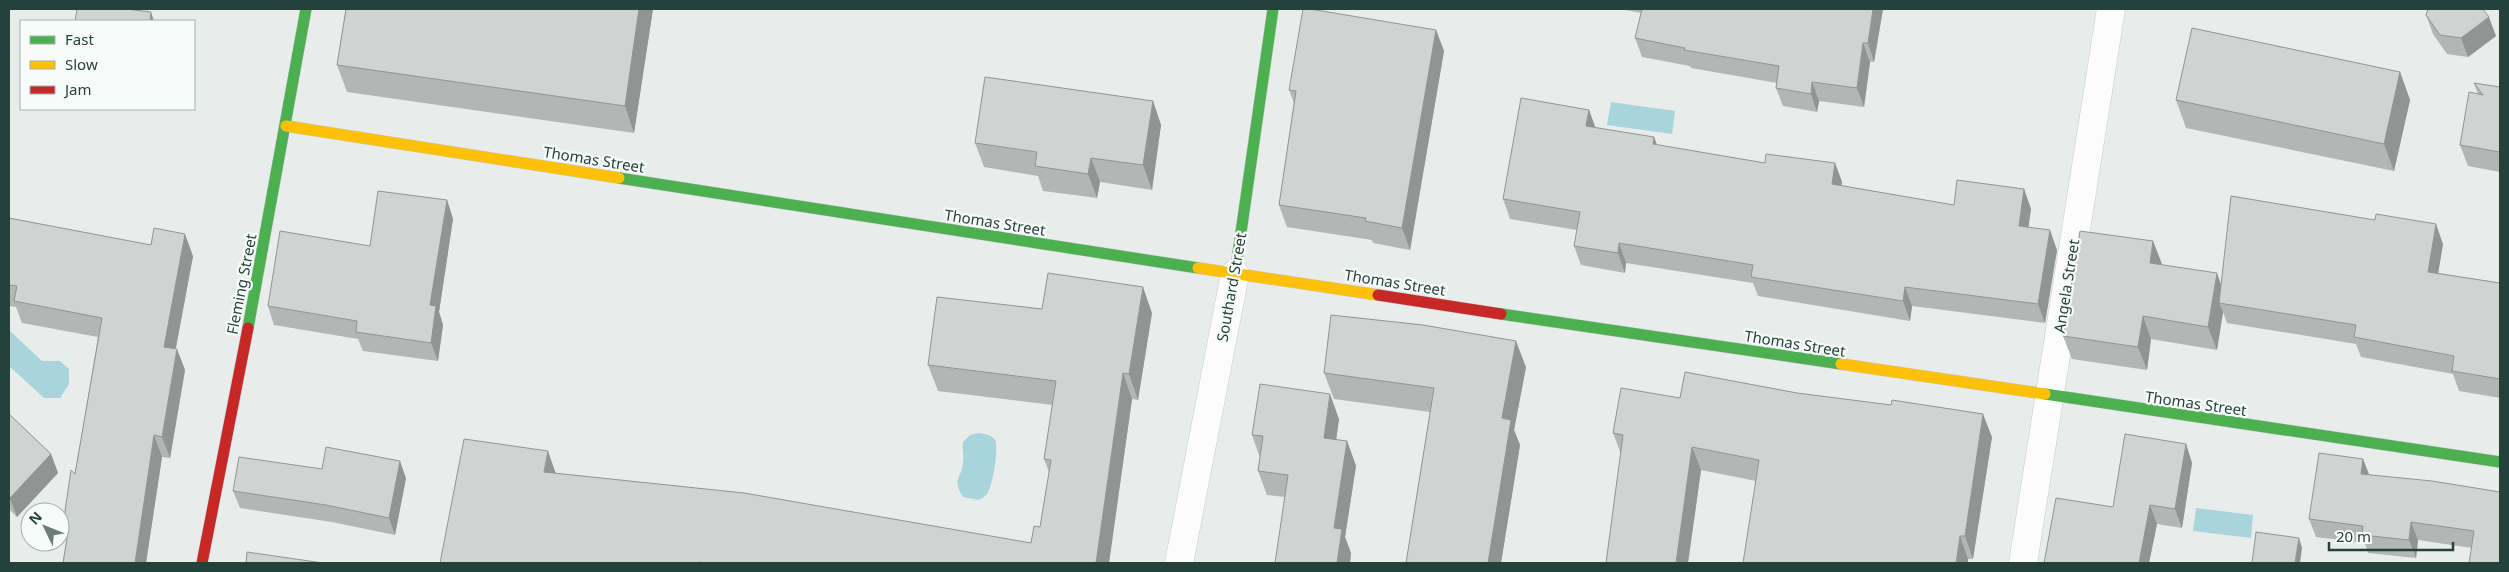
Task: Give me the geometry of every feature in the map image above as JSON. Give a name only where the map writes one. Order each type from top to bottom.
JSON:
[{"type":"street","name":"Fleming Street","points":[[202,563],[286,126],[306,9]]},
{"type":"street","name":"Southard Street","points":[[1178,563],[1235,274],[1273,9]]},
{"type":"street","name":"Angela Street","points":[[2023,563],[2048,396],[2112,9]]},
{"type":"street","name":"Thomas Street","points":[[286,126],[1235,274],[2500,462]]},
{"type":"water","points":[[1611,102],[1675,111],[1672,134],[1607,125]]},
{"type":"water","points":[[9,330],[42,361],[60,361],[69,369],[69,384],[60,398],[44,398],[9,366]]},
{"type":"water","points":[[978,433],[992,437],[995,440],[996,450],[991,486],[986,495],[978,500],[963,497],[957,482],[963,462],[963,442],[970,435]]},
{"type":"water","points":[[2196,508],[2253,515],[2251,538],[2193,531]]},
{"type":"building","points":[[77,9],[126,9],[151,12],[150,20],[75,20]]},
{"type":"building","points":[[346,9],[639,9],[625,106],[337,65]]},
{"type":"building","points":[[1303,9],[1436,30],[1402,228],[1365,221],[1366,218],[1279,205],[1296,91],[1289,90]]},
{"type":"building","points":[[1642,9],[1873,9],[1868,43],[1863,43],[1857,88],[1812,82],[1811,94],[1776,88],[1779,66],[1684,50],[1685,48],[1635,38]]},
{"type":"building","points":[[2428,9],[2483,9],[2489,17],[2461,38],[2440,35],[2426,15]]},
{"type":"building","points":[[2192,28],[2400,72],[2384,144],[2176,100]]},
{"type":"building","points":[[985,77],[1153,101],[1143,165],[1091,158],[1088,174],[1035,166],[1037,152],[975,143]]},
{"type":"building","points":[[2474,83],[2500,87],[2500,152],[2460,145],[2469,92],[2483,95]]},
{"type":"building","points":[[1521,98],[1589,110],[1586,126],[1654,137],[1653,144],[1765,163],[1766,154],[1835,163],[1832,184],[1954,205],[1957,180],[2024,189],[2019,226],[2050,230],[2038,304],[1905,287],[1903,301],[1751,277],[1753,265],[1619,243],[1618,253],[1574,246],[1580,212],[1503,199]]},
{"type":"building","points":[[378,191],[447,200],[430,305],[436,306],[431,343],[356,332],[357,321],[268,306],[280,231],[370,246]]},
{"type":"building","points":[[2231,196],[2375,220],[2376,214],[2436,224],[2428,272],[2500,283],[2500,379],[2452,371],[2454,356],[2354,337],[2356,325],[2219,303]]},
{"type":"building","points":[[9,218],[151,245],[154,228],[185,234],[164,347],[177,349],[162,437],[154,435],[135,563],[63,563],[65,552],[70,552],[70,502],[66,502],[71,470],[75,474],[102,318],[14,301],[17,286],[9,285]]},
{"type":"building","points":[[2080,231],[2153,241],[2150,263],[2217,273],[2208,327],[2143,316],[2138,347],[2063,336]]},
{"type":"building","points":[[1048,273],[1143,287],[1129,374],[1123,373],[1096,563],[440,563],[464,439],[548,451],[544,472],[744,493],[1031,543],[1034,526],[1040,527],[1051,460],[1044,459],[1056,381],[928,365],[937,297],[1042,309]]},
{"type":"building","points":[[1331,315],[1423,325],[1516,341],[1502,418],[1511,420],[1488,563],[1406,563],[1434,388],[1324,373]]},
{"type":"building","points":[[1685,372],[1797,393],[1891,405],[1892,400],[1983,414],[1965,536],[1960,536],[1956,563],[1743,563],[1759,460],[1692,447],[1676,563],[1606,563],[1623,435],[1613,433],[1621,388],[1680,398]]},
{"type":"building","points":[[1260,384],[1330,394],[1324,438],[1347,441],[1334,528],[1342,529],[1337,563],[1275,563],[1288,475],[1258,471],[1263,436],[1252,435]]},
{"type":"building","points":[[9,414],[51,454],[10,498],[9,497]]},
{"type":"building","points":[[2125,434],[2186,444],[2175,509],[2150,505],[2139,563],[2044,563],[2056,498],[2113,507]]},
{"type":"building","points":[[326,447],[400,461],[389,518],[326,505],[233,491],[239,457],[322,469]]},
{"type":"building","points":[[2319,453],[2363,459],[2361,474],[2432,481],[2500,492],[2500,563],[2469,563],[2474,531],[2411,522],[2409,540],[2362,535],[2363,526],[2309,519]]},
{"type":"building","points":[[2256,532],[2299,538],[2295,563],[2252,563]]},
{"type":"building","points":[[247,552],[323,563],[246,563]]},
{"type":"traffic: fast","points":[[248,328],[306,9]]},
{"type":"traffic: fast","points":[[1235,274],[1273,9]]},
{"type":"traffic: fast","points":[[619,178],[1198,268]]},
{"type":"traffic: fast","points":[[1501,314],[1841,364]]},
{"type":"traffic: fast","points":[[2045,394],[2500,462]]},
{"type":"traffic: slow","points":[[286,126],[619,178]]},
{"type":"traffic: slow","points":[[1198,268],[1378,295]]},
{"type":"traffic: slow","points":[[1841,364],[2045,394]]},
{"type":"traffic: jam","points":[[1378,295],[1501,314]]},
{"type":"traffic: jam","points":[[202,563],[248,328]]}]
